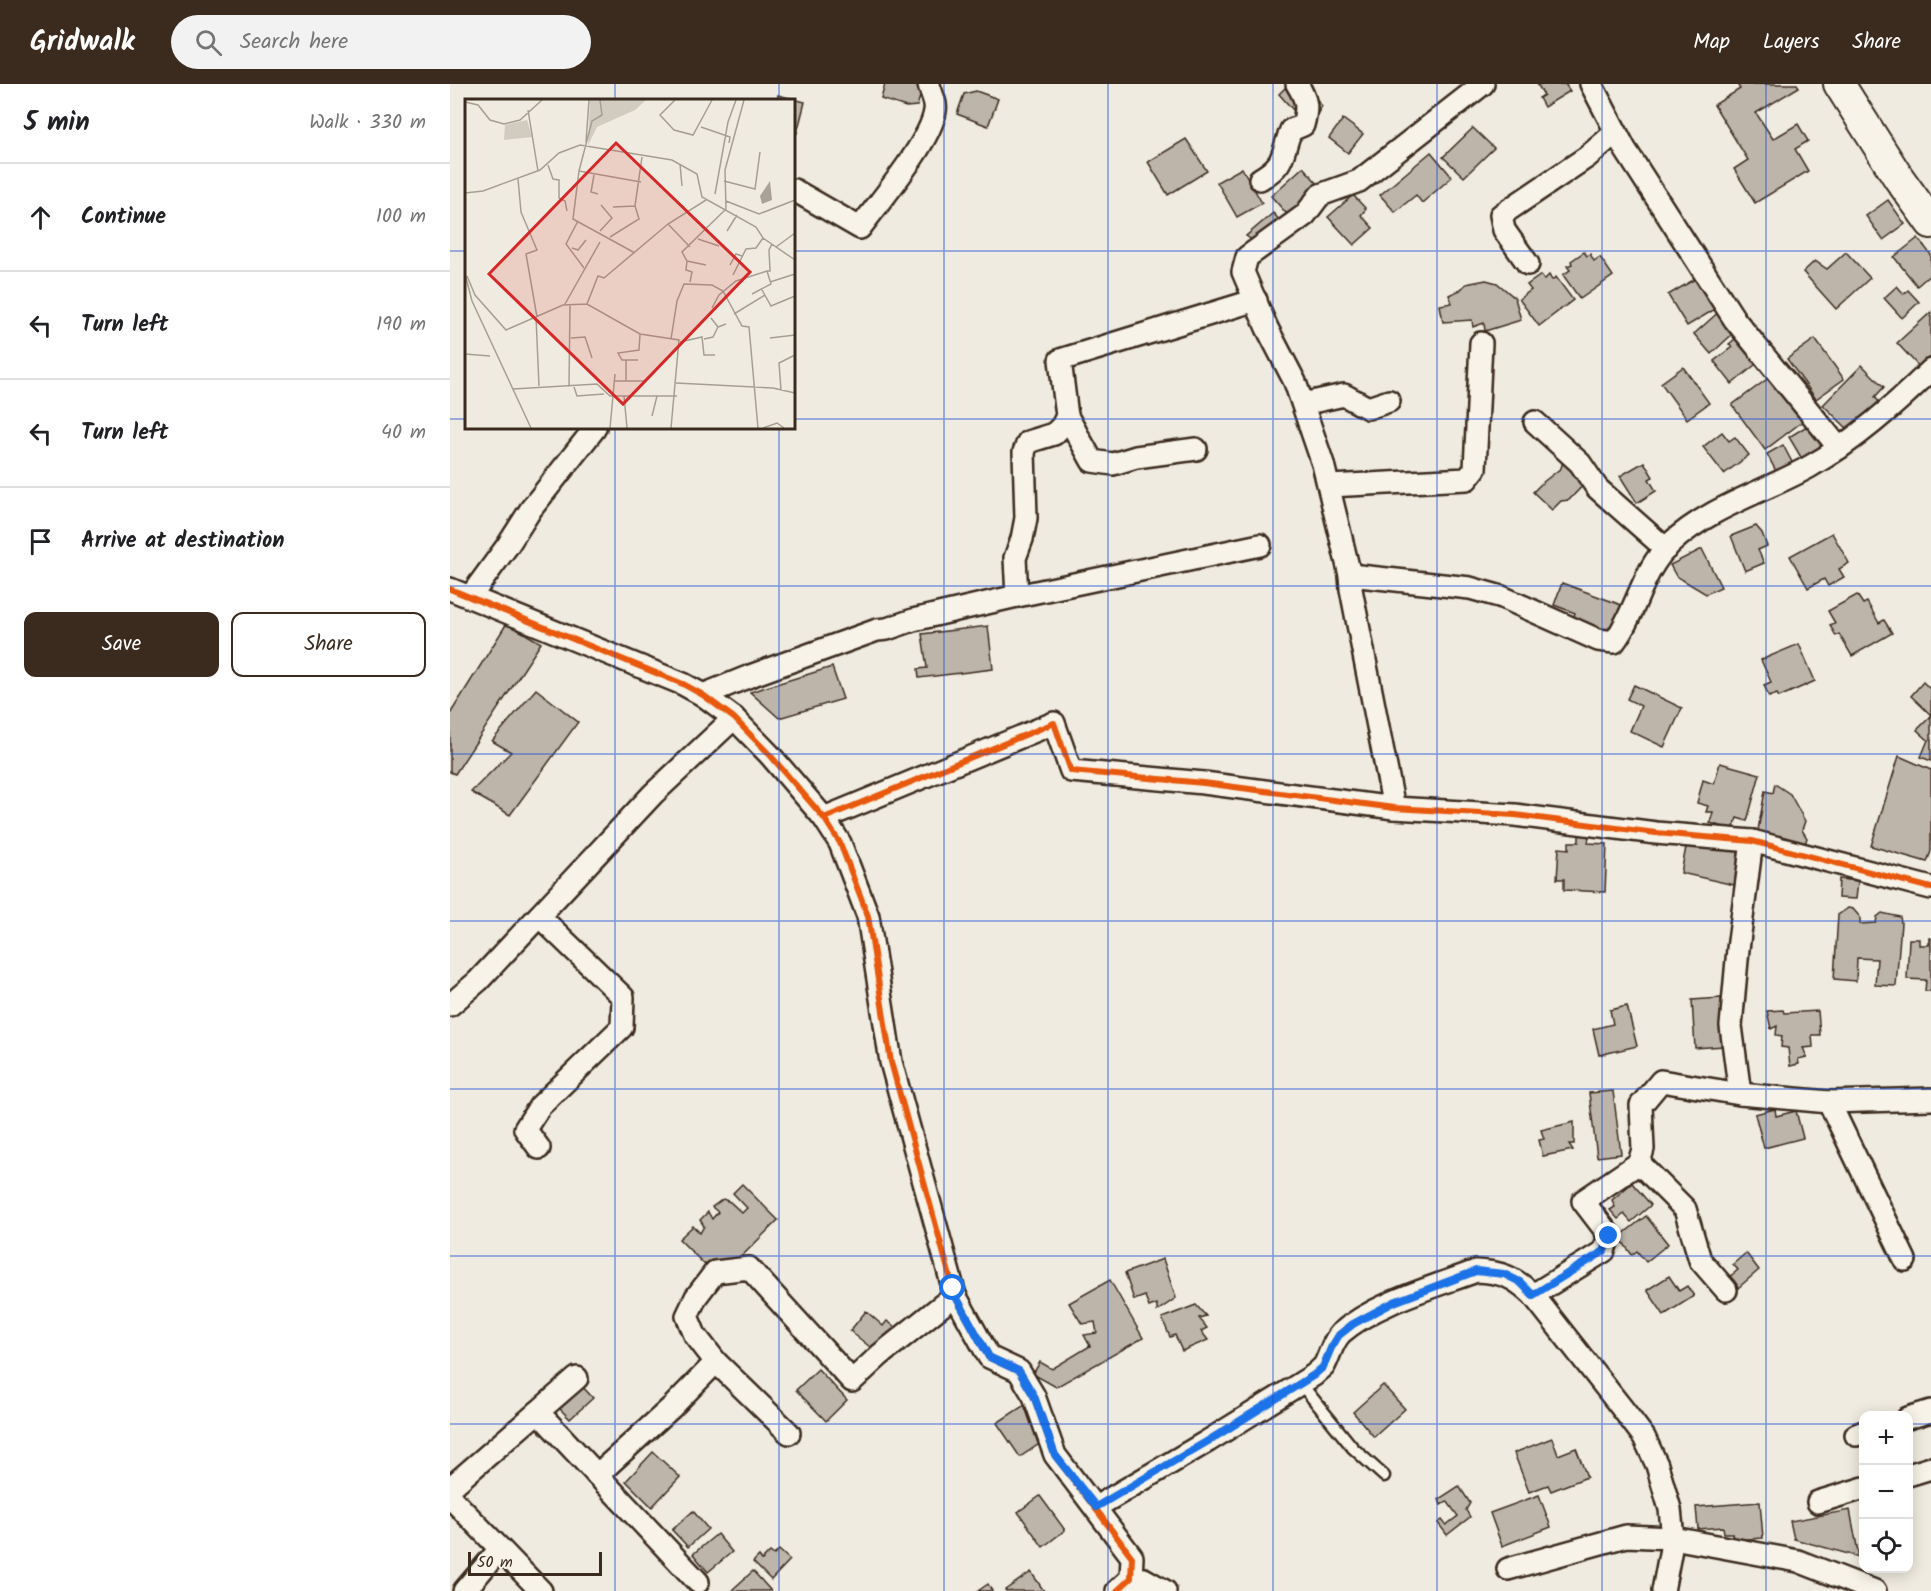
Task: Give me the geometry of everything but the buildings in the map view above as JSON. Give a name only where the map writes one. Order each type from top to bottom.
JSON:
[{"type":"street","points":[[795,191],[860,228],[920,146],[930,126],[936,109],[929,84]]},
{"type":"street","points":[[1260,179],[1274,171],[1281,161],[1291,130],[1303,125],[1307,110],[1303,94],[1297,84]]},
{"type":"street","points":[[1394,808],[1350,575],[1329,486],[1295,382],[1267,328],[1243,272],[1247,257],[1305,214],[1320,195],[1359,181],[1483,84]]},
{"type":"street","points":[[1591,84],[1625,149],[1735,320],[1839,448]]},
{"type":"street","points":[[1839,84],[1898,177],[1931,223]]},
{"type":"street","points":[[1528,264],[1504,230],[1501,215],[1587,157],[1616,132]]},
{"type":"street","points":[[1196,449],[1136,457],[1113,464],[1092,461],[1067,416],[1060,360],[1256,300]]},
{"type":"street","points":[[1329,486],[1467,478],[1475,469],[1481,343]]},
{"type":"street","points":[[1350,575],[1470,588],[1502,597],[1598,640],[1614,642],[1624,628],[1647,573],[1669,544],[1708,516],[1809,467],[1839,448],[1895,404],[1931,370]]},
{"type":"street","points":[[1303,404],[1344,395],[1368,408],[1389,401]]},
{"type":"street","points":[[1017,596],[1015,558],[1026,518],[1024,452],[1028,442],[1054,434],[1062,426],[1067,416]]},
{"type":"street","points":[[1536,422],[1580,463],[1597,488],[1666,549]]},
{"type":"street","points":[[594,429],[531,509],[508,545],[458,597],[683,684],[703,695],[734,718],[770,755],[824,819],[840,843],[868,916],[891,1062],[955,1295],[989,1357],[1019,1371],[1034,1396],[1055,1455],[1132,1557],[1124,1585]]},
{"type":"street","points":[[703,695],[877,630],[913,620],[1260,545]]},
{"type":"street","points":[[450,1005],[478,981],[653,794],[734,718]]},
{"type":"street","points":[[824,819],[1054,723],[1071,771],[1204,783],[1394,808],[1515,815],[1656,834],[1752,841],[1931,888]]},
{"type":"street","points":[[1740,1094],[1731,1026],[1752,841]]},
{"type":"street","points":[[539,916],[623,997],[622,1027],[540,1106],[525,1129],[539,1148]]},
{"type":"street","points":[[1533,1295],[1604,1251],[1609,1236],[1582,1201],[1639,1163],[1643,1149],[1641,1105],[1661,1081],[1740,1094],[1829,1102],[1931,1099]]},
{"type":"street","points":[[1829,1102],[1905,1260]]},
{"type":"street","points":[[1639,1163],[1685,1209],[1700,1260],[1726,1290]]},
{"type":"street","points":[[789,1433],[716,1362],[695,1335],[687,1316],[696,1297],[715,1272],[749,1268],[852,1380],[955,1295]]},
{"type":"street","points":[[1096,1507],[1301,1384],[1323,1367],[1339,1335],[1353,1324],[1394,1302],[1476,1271],[1504,1274],[1520,1282],[1533,1295],[1644,1437],[1657,1465],[1670,1509],[1673,1538],[1663,1591]]},
{"type":"street","points":[[597,1475],[672,1407],[716,1362]]},
{"type":"street","points":[[450,1488],[577,1378]]},
{"type":"street","points":[[538,1412],[698,1582]]},
{"type":"street","points":[[1913,1417],[1931,1412]]},
{"type":"street","points":[[1913,1473],[1931,1468]]},
{"type":"street","points":[[1818,1502],[1859,1489]]},
{"type":"street","points":[[450,1497],[541,1591]]},
{"type":"street","points":[[1508,1569],[1626,1536],[1673,1538],[1798,1561],[1875,1591]]},
{"type":"street","points":[[464,1591],[500,1548]]},
{"type":"street","points":[[1124,1585],[1144,1579],[1165,1591]]},
{"type":"lane","points":[[1301,1384],[1353,1448],[1384,1476]]},
{"type":"cycle path","points":[[450,589],[683,684],[703,695],[734,718],[770,755],[824,818],[840,843],[868,916],[891,1062],[955,1295],[989,1357],[1019,1371],[1034,1396],[1055,1455],[1132,1557],[1131,1578],[1117,1591]]},
{"type":"cycle path","points":[[824,818],[1054,723],[1071,771],[1204,783],[1394,808],[1515,815],[1656,833],[1752,841],[1931,888]]},
{"type":"route","points":[[953,1288],[989,1357],[1019,1371],[1034,1396],[1055,1455],[1096,1507],[1314,1375],[1323,1367],[1339,1335],[1353,1324],[1394,1302],[1476,1271],[1504,1274],[1520,1282],[1533,1295],[1604,1251],[1609,1236]]}]
